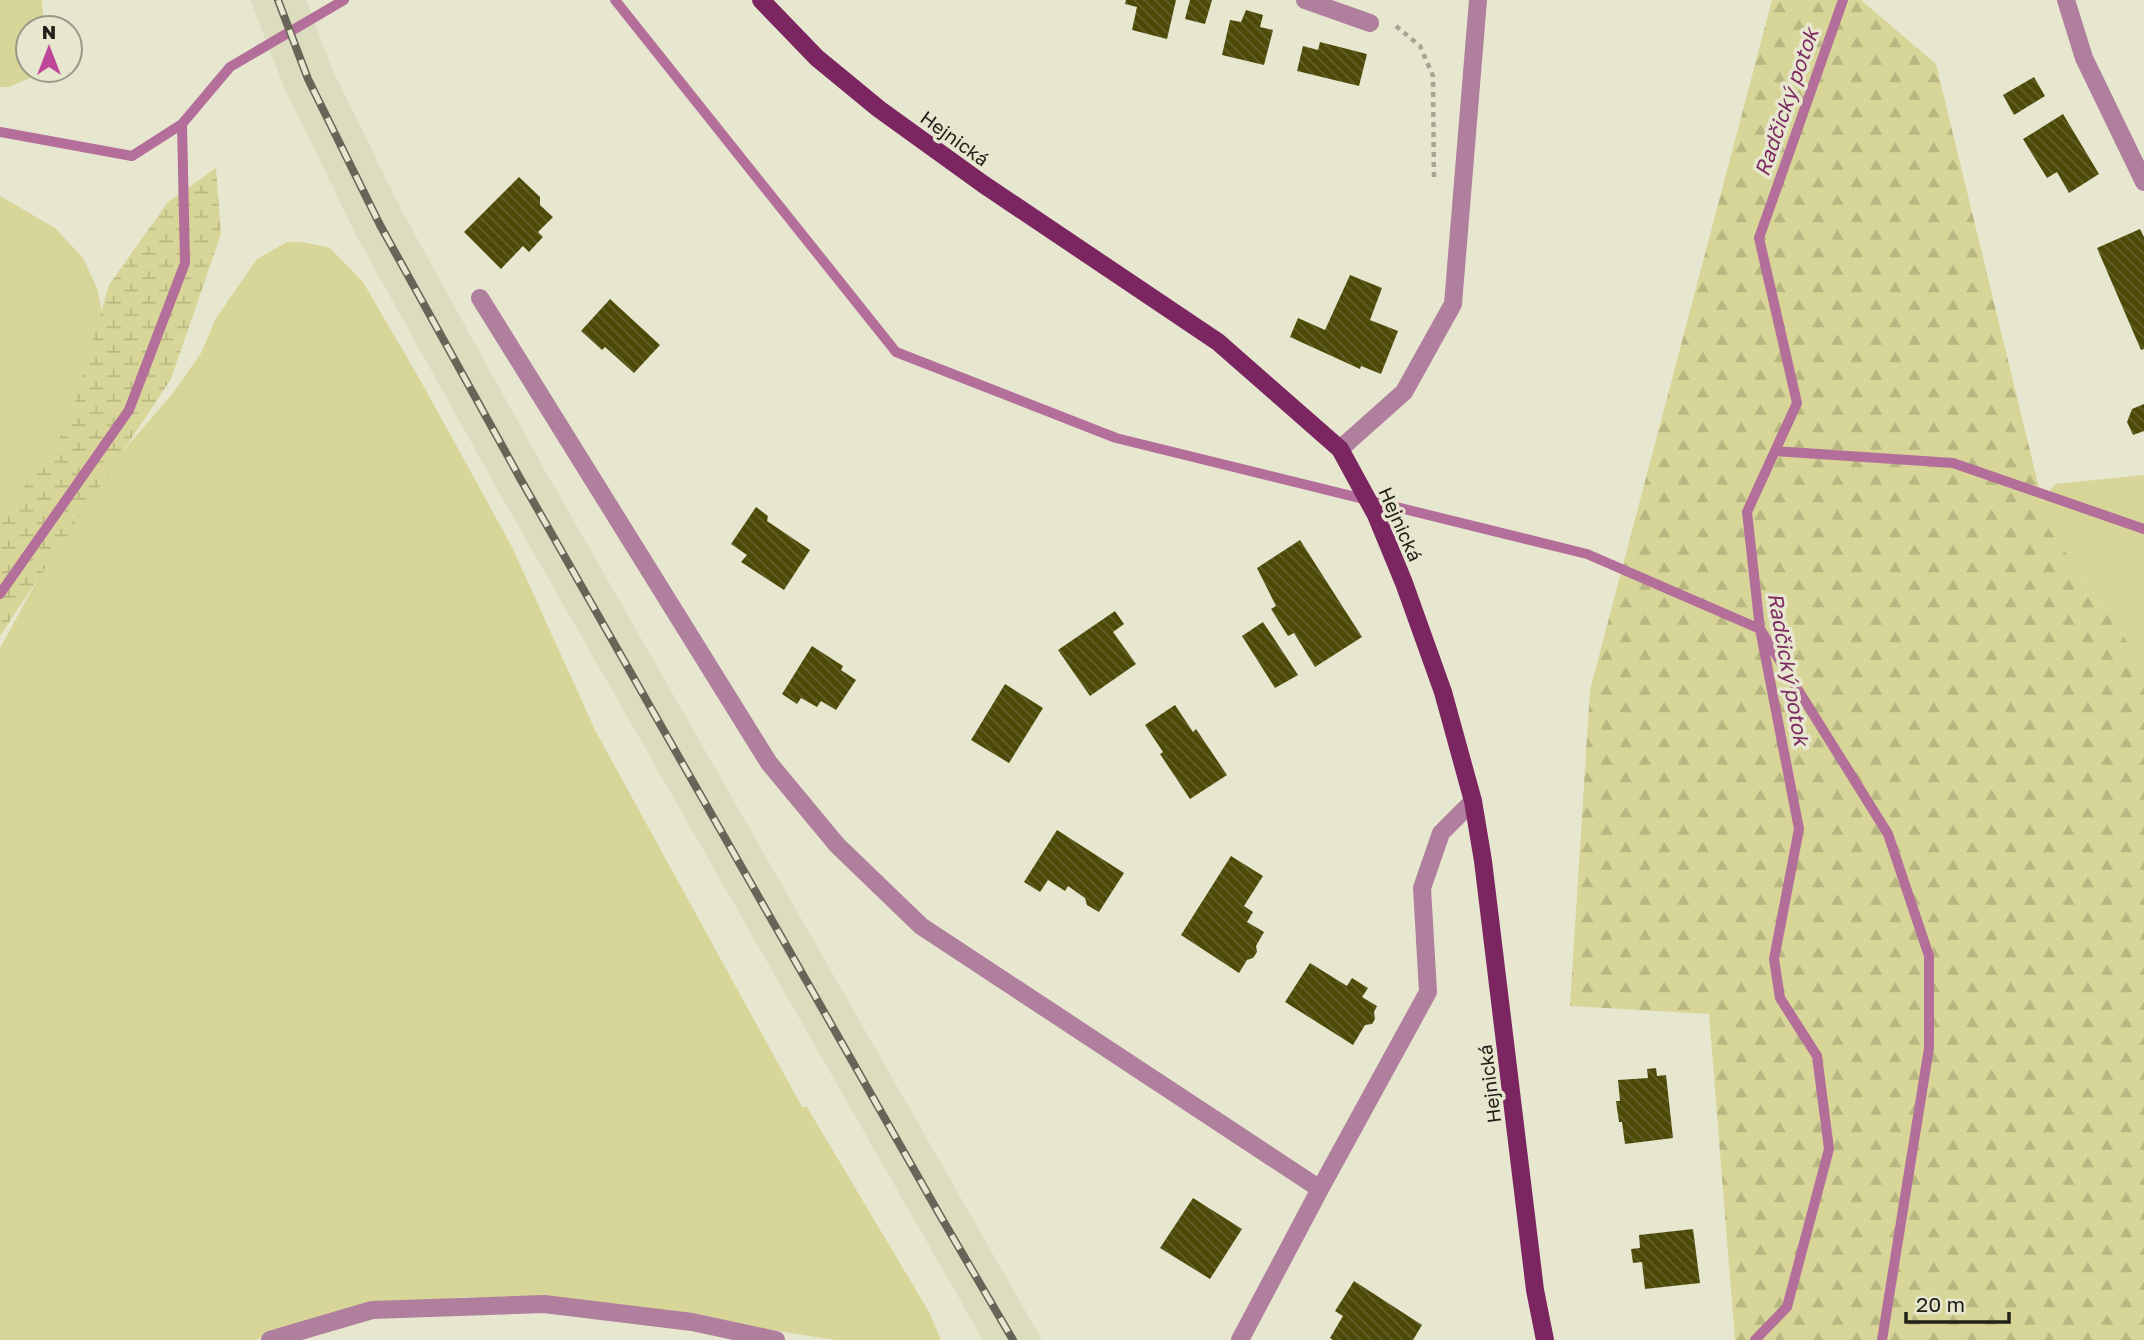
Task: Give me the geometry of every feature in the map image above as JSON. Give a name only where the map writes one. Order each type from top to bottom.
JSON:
[{"type":"main road","name":"Hejnická","points":[[761,0],[817,58],[879,109],[983,184],[1218,342],[1340,449],[1376,515],[1404,583],[1443,692],[1473,801],[1483,861],[1535,1290],[1545,1340]]},
{"type":"street","points":[[1304,0],[1370,23]]},
{"type":"street","points":[[1340,449],[1405,392],[1453,304],[1478,0]]},
{"type":"street","points":[[2066,0],[2084,58],[2144,182]]},
{"type":"street","points":[[481,298],[769,763],[837,845],[921,926],[1320,1189]]},
{"type":"street","points":[[1240,1340],[1428,992],[1422,888],[1440,833],[1473,801]]},
{"type":"street","points":[[270,1340],[372,1310],[544,1304],[692,1322],[776,1340]]},
{"type":"path","points":[[1370,23],[1394,25],[1420,46],[1433,76],[1434,195]]},
{"type":"shaded area","points":[[250,0],[306,0],[332,69],[403,213],[543,467],[1042,1340],[983,1340],[499,492],[357,237],[285,89]]},
{"type":"green space","points":[[0,0],[42,0],[43,14],[14,14],[16,84],[0,87]]},
{"type":"green space","points":[[1772,0],[1861,0],[1936,64],[2049,529],[2144,666],[2144,1340],[1735,1340],[1709,1014],[1570,1006],[1590,690]]},
{"type":"green space","points":[[216,168],[221,234],[171,379],[0,636],[0,521],[68,426],[109,285],[168,202]]},
{"type":"green space","points":[[0,196],[55,228],[83,258],[97,288],[108,342],[106,387],[0,552]]},
{"type":"green space","points":[[287,242],[303,242],[330,248],[363,282],[512,547],[596,732],[802,1107],[807,1107],[929,1312],[941,1340],[835,1340],[637,1308],[466,1297],[355,1307],[256,1340],[0,1340],[0,648],[63,533],[104,473],[173,393],[201,353],[216,318],[257,259]]},
{"type":"green space","points":[[2144,475],[2144,666],[2049,529],[2041,503],[2055,484]]},
{"type":"building","points":[[1126,0],[1176,0],[1167,39],[1132,30],[1137,7],[1125,4]]},
{"type":"building","points":[[1190,0],[1212,0],[1205,24],[1185,19]]},
{"type":"building","points":[[1246,10],[1263,15],[1260,27],[1273,30],[1264,65],[1222,55],[1230,20],[1241,22]]},
{"type":"building","points":[[1320,42],[1367,54],[1359,86],[1297,71],[1303,46],[1318,50]]},
{"type":"building","points":[[2034,77],[2045,96],[2014,115],[2003,95]]},
{"type":"building","points":[[2063,114],[2099,174],[2069,193],[2057,172],[2047,178],[2023,139]]},
{"type":"building","points":[[519,177],[540,197],[540,205],[553,217],[538,232],[543,237],[529,252],[523,246],[501,269],[464,232]]},
{"type":"building","points":[[2140,229],[2144,237],[2144,349],[2141,350],[2097,248]]},
{"type":"building","points":[[1350,275],[1382,288],[1370,320],[1398,331],[1381,374],[1361,366],[1360,369],[1290,337],[1298,318],[1325,330]]},
{"type":"building","points":[[610,299],[660,345],[634,373],[605,347],[602,350],[581,331]]},
{"type":"building","points":[[2144,404],[2144,431],[2133,435],[2127,422],[2132,409]]},
{"type":"building","points":[[756,507],[768,516],[767,521],[810,550],[784,590],[741,562],[747,555],[731,544]]},
{"type":"building","points":[[1300,540],[1362,637],[1315,667],[1294,633],[1288,636],[1271,609],[1276,606],[1257,568]]},
{"type":"building","points":[[1115,611],[1124,624],[1113,632],[1136,664],[1090,696],[1058,650]]},
{"type":"building","points":[[1263,622],[1298,675],[1275,688],[1242,636]]},
{"type":"building","points":[[812,646],[843,666],[841,670],[856,680],[836,710],[821,701],[817,707],[801,698],[797,704],[782,694]]},
{"type":"building","points":[[1005,684],[1043,708],[1009,763],[971,740]]},
{"type":"building","points":[[1175,705],[1193,732],[1196,729],[1227,775],[1190,799],[1160,754],[1163,752],[1145,725]]},
{"type":"building","points":[[1057,830],[1124,873],[1099,912],[1087,905],[1085,898],[1068,886],[1065,891],[1048,880],[1040,892],[1024,882]]},
{"type":"building","points":[[1231,856],[1263,876],[1244,906],[1253,912],[1247,922],[1264,932],[1256,946],[1257,952],[1253,958],[1247,960],[1239,973],[1181,935]]},
{"type":"building","points":[[1310,963],[1347,986],[1352,978],[1368,988],[1362,997],[1377,1006],[1375,1019],[1372,1024],[1365,1025],[1353,1045],[1285,1002]]},
{"type":"building","points":[[1656,1068],[1657,1076],[1666,1075],[1673,1138],[1625,1144],[1616,1101],[1620,1101],[1618,1080],[1648,1078],[1647,1069]]},
{"type":"building","points":[[1193,1198],[1242,1229],[1210,1279],[1160,1248]]},
{"type":"building","points":[[1693,1229],[1700,1283],[1645,1289],[1642,1262],[1633,1263],[1631,1249],[1640,1248],[1639,1235]]},
{"type":"building","points":[[1354,1281],[1422,1325],[1413,1340],[1330,1338],[1343,1316],[1335,1311]]},
{"type":"waterway","points":[[0,132],[132,156],[182,124],[230,67],[344,0]]},
{"type":"waterway","points":[[615,0],[896,352],[1116,438],[1587,554],[1760,629],[1888,834],[1929,956],[1929,1048],[1882,1340]]},
{"type":"waterway","name":"Radčický potok","points":[[1755,1340],[1787,1307],[1829,1149],[1817,1056],[1780,998],[1774,959],[1799,829],[1760,629],[1747,512],[1797,403],[1759,238],[1843,0]]},
{"type":"waterway","points":[[0,594],[129,410],[185,263],[182,124]]},
{"type":"waterway","points":[[1775,451],[1953,463],[2144,529]]},
{"type":"railway","points":[[278,0],[308,79],[380,225],[521,480],[1013,1340]]}]
